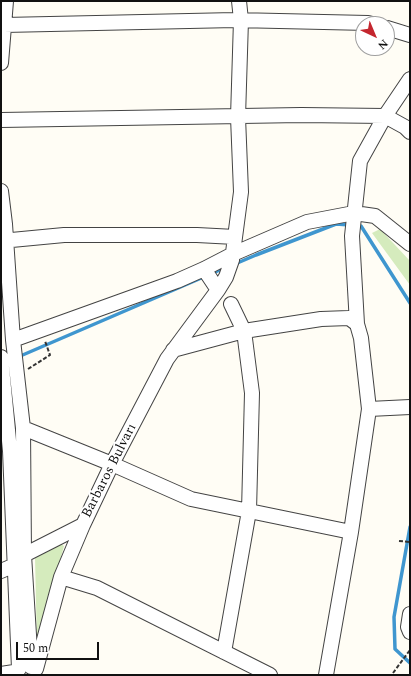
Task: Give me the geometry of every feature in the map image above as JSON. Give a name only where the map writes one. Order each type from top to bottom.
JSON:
[{"type":"street","points":[[1,63],[6,1]]},
{"type":"street","name":"Barbaros Bulvarı","points":[[22,672],[82,525],[112,464],[211,279],[226,277],[233,257],[241,192],[238,117],[241,20],[239,1]]},
{"type":"street","points":[[4,25],[241,20],[355,23]]},
{"type":"street","points":[[395,30],[410,35]]},
{"type":"street","points":[[326,675],[351,532],[369,409],[361,338],[357,324],[352,236],[360,161],[385,116],[410,79]]},
{"type":"street","points":[[1,120],[301,115],[385,116],[405,127],[410,132]]},
{"type":"street","points":[[1,191],[5,224],[3,241],[7,352],[23,428],[20,560],[22,672]]},
{"type":"street","points":[[7,352],[177,281],[211,279],[233,257],[307,222],[354,213],[376,216],[410,244]]},
{"type":"street","points":[[3,241],[64,235],[197,236],[235,238]]},
{"type":"street","points":[[224,652],[249,511],[252,392],[244,332],[231,304]]},
{"type":"street","points":[[173,350],[244,332],[321,319],[349,318],[357,324]]},
{"type":"street","points":[[12,374],[6,453],[20,560]]},
{"type":"street","points":[[369,409],[410,407]]},
{"type":"street","points":[[23,428],[112,464],[191,499],[351,532]]},
{"type":"street","points":[[1,571],[82,525]]},
{"type":"street","points":[[61,576],[97,588],[270,675]]},
{"type":"street","points":[[410,614],[408,627],[410,632]]},
{"type":"path","points":[[12,374],[50,355],[49,352]]},
{"type":"path","points":[[399,541],[410,542]]},
{"type":"path","points":[[393,673],[410,650]]},
{"type":"green space","points":[[380,229],[410,261],[410,285],[372,233]]},
{"type":"green space","points":[[61,544],[64,546],[37,646],[35,557]]},
{"type":"waterway","points":[[235,264],[336,224],[350,225]]},
{"type":"waterway","points":[[356,226],[361,226],[410,303]]},
{"type":"waterway","points":[[211,274],[224,268]]},
{"type":"waterway","points":[[18,357],[206,276]]},
{"type":"waterway","points":[[410,527],[394,617],[395,649],[410,663]]}]
